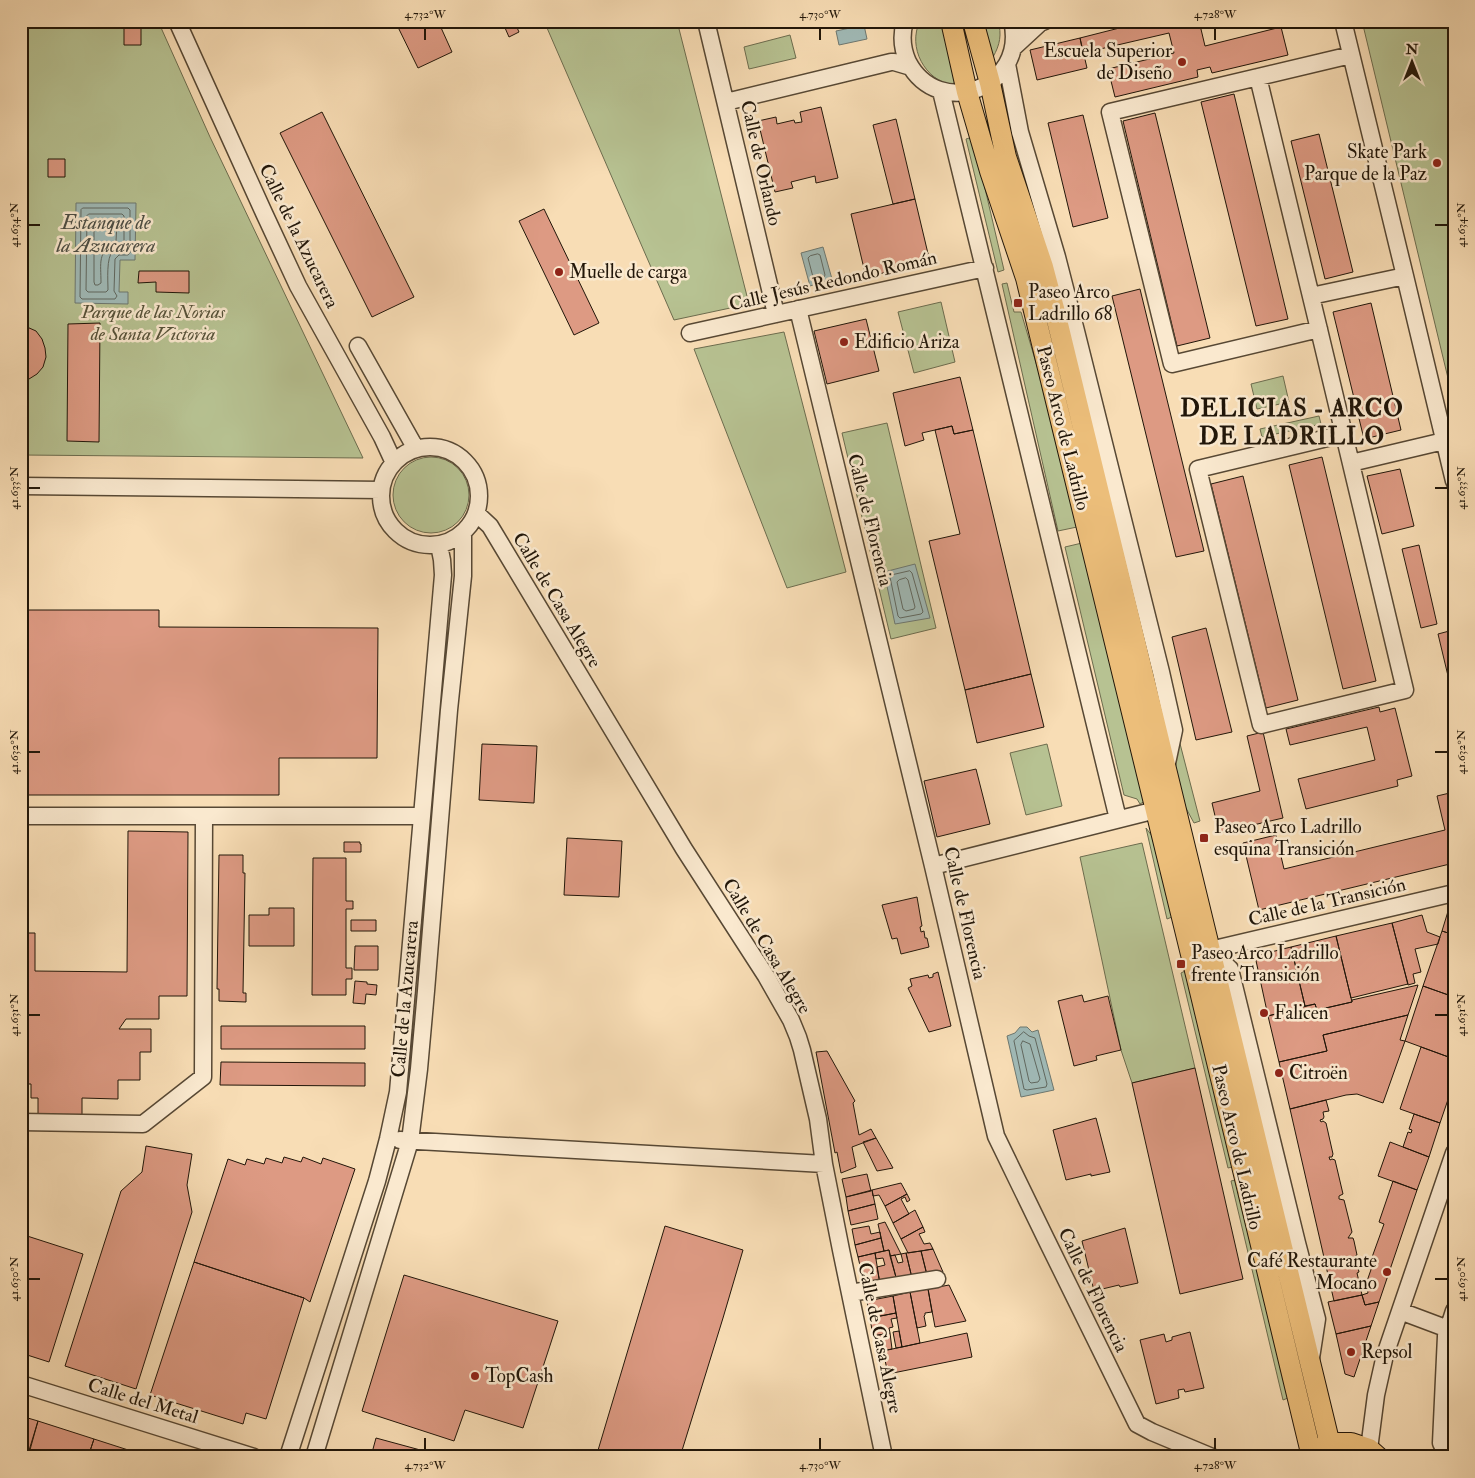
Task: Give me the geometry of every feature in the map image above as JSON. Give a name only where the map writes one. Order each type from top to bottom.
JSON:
[{"type":"main road","name":"Paseo Arco de Ladrillo","points":[[951,21],[990,171],[1026,278],[1311,1456]]},
{"type":"main road","name":"Paseo Arco de Ladrillo","points":[[973,21],[990,83],[1006,157],[1043,267],[1056,316],[1331,1450]]},
{"type":"main road","points":[[1311,1456],[1351,1443],[1373,1453]]},
{"type":"street","name":"Calle de la Azucarera","points":[[177,21],[298,286],[382,437],[394,463]]},
{"type":"street","name":"Calle de Orlando","points":[[706,21],[776,314]]},
{"type":"street","points":[[899,55],[905,21]]},
{"type":"street","points":[[899,55],[929,85],[954,93],[979,89],[990,83],[1007,64],[1014,47],[1012,21]]},
{"type":"street","points":[[1342,21],[1454,481]]},
{"type":"street","points":[[1014,47],[1040,22]]},
{"type":"street","points":[[726,102],[899,55]]},
{"type":"street","points":[[1319,329],[1172,364],[1110,112],[1351,55]]},
{"type":"street","name":"Paseo Arco de Ladrillo","points":[[1007,64],[1020,132],[1074,322],[1174,730],[1167,778],[1156,810]]},
{"type":"street","points":[[1258,77],[1312,296],[1405,690],[1262,724],[1198,469],[1344,434]]},
{"type":"street","name":"Paseo Arco de Ladrillo","points":[[941,90],[1118,819]]},
{"type":"street","name":"Calle Jesús Redondo Román","points":[[690,333],[985,268]]},
{"type":"street","points":[[1312,296],[1405,276]]},
{"type":"street","name":"Calle de Florencia","points":[[798,309],[933,866],[996,1136],[1138,1424],[1152,1432],[1212,1457]]},
{"type":"street","points":[[358,346],[416,449]]},
{"type":"street","points":[[1351,463],[1444,441]]},
{"type":"street","points":[[431,447],[446,450],[460,458],[470,469],[477,483],[479,498],[476,513],[471,524],[448,542],[439,545],[424,545],[409,541],[396,532],[386,520],[381,505],[381,490],[385,475],[400,457],[416,449],[431,447]]},
{"type":"street","points":[[21,486],[381,490]]},
{"type":"street","name":"Calle de Casa Alegre","points":[[476,513],[490,526],[684,849],[766,976],[791,1020],[798,1037],[818,1119],[824,1164],[884,1457]]},
{"type":"street","name":"Calle de la Azucarera","points":[[314,1457],[410,1141],[426,992],[449,710],[463,576],[463,532]]},
{"type":"street","name":"Calle de la Azucarera","points":[[288,1457],[377,1182],[398,1092],[443,575],[439,545]]},
{"type":"street","points":[[933,866],[1156,810]]},
{"type":"street","points":[[21,816],[421,816]]},
{"type":"street","points":[[21,1122],[143,1124],[203,1077],[204,816]]},
{"type":"street","name":"Calle de la Transición","points":[[1210,950],[1454,893]]},
{"type":"street","points":[[1198,983],[1210,950]]},
{"type":"street","points":[[388,1139],[824,1164]]},
{"type":"street","points":[[1373,1453],[1376,1395],[1385,1355],[1448,1185],[1454,1153]]},
{"type":"street","points":[[850,1293],[937,1279]]},
{"type":"street","points":[[1400,1311],[1448,1329]]},
{"type":"street","points":[[1454,1311],[1446,1336],[1441,1443],[1444,1450],[1454,1450]]},
{"type":"street","name":"Calle del Metal","points":[[21,1384],[254,1457]]},
{"type":"green space","name":"Parque de las Norias de Santa Victoria","points":[[21,21],[158,21],[210,137],[363,458],[21,455]]},
{"type":"green space","points":[[544,21],[677,21],[749,304],[674,320]]},
{"type":"green space","points":[[920,21],[941,21],[956,79],[953,85],[934,77],[921,61],[917,52],[916,41]]},
{"type":"green space","points":[[982,21],[998,21],[1000,39],[993,57],[990,56]]},
{"type":"green space","points":[[1362,21],[1454,21],[1454,403]]},
{"type":"green space","points":[[790,35],[796,58],[749,69],[744,47]]},
{"type":"green space","points":[[973,137],[1004,270],[998,272],[966,139]]},
{"type":"green space","points":[[1007,283],[1014,312],[1021,312],[1047,400],[1077,527],[1058,531],[1002,284]]},
{"type":"green space","points":[[941,302],[955,362],[914,373],[898,312]]},
{"type":"green space","points":[[784,332],[846,572],[787,588],[694,349]]},
{"type":"green space","points":[[1283,376],[1289,402],[1257,409],[1251,384]]},
{"type":"green space","points":[[1319,416],[1321,424],[1262,437],[1260,429]]},
{"type":"green space","points":[[887,423],[936,628],[891,639],[842,433]]},
{"type":"green space","points":[[424,457],[438,457],[452,463],[463,474],[469,488],[466,510],[458,522],[438,533],[424,533],[410,527],[399,516],[393,502],[393,488],[399,474],[410,463]]},
{"type":"green space","points":[[1082,543],[1145,801],[1140,804],[1137,799],[1124,795],[1065,547]]},
{"type":"green space","points":[[1177,732],[1200,821],[1194,823],[1180,797],[1173,770]]},
{"type":"green space","points":[[1047,744],[1062,806],[1026,815],[1010,753]]},
{"type":"green space","points":[[1146,828],[1152,836],[1172,917],[1167,919]]},
{"type":"green space","points":[[1142,843],[1195,1068],[1132,1083],[1121,1050],[1080,857]]},
{"type":"green space","points":[[1185,971],[1232,1167],[1228,1168],[1181,973]]},
{"type":"green space","points":[[1235,1180],[1288,1398],[1283,1400],[1231,1181]]},
{"type":"water","points":[[864,25],[867,39],[839,45],[836,31]]},
{"type":"water","name":"Estanque de la Azucarera","points":[[76,203],[136,203],[135,260],[120,260],[119,292],[128,292],[128,304],[75,303]]},
{"type":"water","points":[[823,247],[832,279],[810,286],[801,253]]},
{"type":"water","points":[[915,564],[930,618],[895,624],[884,572]]},
{"type":"water","points":[[1020,1027],[1027,1027],[1032,1032],[1038,1030],[1054,1090],[1021,1097],[1007,1036],[1015,1033]]},
{"type":"building","points":[[395,21],[438,21],[452,52],[418,68]]},
{"type":"building","points":[[502,21],[514,21],[519,32],[509,37]]},
{"type":"building","points":[[737,21],[759,21],[738,26]]},
{"type":"building","name":"Escuela Superior de Diseño","points":[[1147,21],[1215,21],[1200,25],[1205,46],[1281,27],[1288,55],[1212,73],[1210,67],[1197,70],[1198,77],[1115,97],[1108,69],[1174,53],[1169,33],[1083,53],[1080,38]]},
{"type":"building","points":[[124,28],[141,28],[141,45],[124,45]]},
{"type":"building","points":[[1080,38],[1087,68],[1037,80],[1030,50]]},
{"type":"building","points":[[1234,94],[1288,319],[1256,326],[1201,102]]},
{"type":"building","points":[[821,107],[838,178],[816,183],[815,176],[791,182],[793,188],[775,192],[758,121],[776,117],[777,124],[794,120],[795,123],[802,122],[800,112]]},
{"type":"building","points":[[322,112],[414,297],[372,317],[280,133]]},
{"type":"building","points":[[1155,113],[1210,338],[1177,346],[1123,121]]},
{"type":"building","points":[[1083,115],[1108,218],[1073,227],[1048,123]]},
{"type":"building","points":[[896,119],[915,199],[893,204],[873,125]]},
{"type":"building","points":[[1319,134],[1353,272],[1325,279],[1291,141]]},
{"type":"building","points":[[48,159],[65,159],[65,177],[48,177]]},
{"type":"building","points":[[915,199],[930,262],[866,277],[851,214]]},
{"type":"building","name":"Muelle de carga","points":[[544,209],[599,323],[574,335],[519,221]]},
{"type":"building","points":[[139,271],[189,271],[189,293],[156,292],[156,282],[138,283]]},
{"type":"building","points":[[1140,289],[1204,551],[1176,557],[1112,296]]},
{"type":"building","points":[[1371,303],[1401,430],[1364,439],[1333,312]]},
{"type":"building","name":"Edificio Ariza","points":[[866,319],[879,371],[827,384],[814,331]]},
{"type":"building","points":[[100,323],[99,442],[67,441],[68,324]]},
{"type":"building","points":[[21,325],[36,331],[42,339],[46,357],[43,367],[37,374],[21,381]]},
{"type":"building","points":[[960,377],[973,430],[954,434],[952,426],[922,433],[924,440],[905,446],[893,393]]},
{"type":"building","points":[[952,426],[954,434],[973,430],[1031,674],[965,690],[929,541],[960,534],[935,430]]},
{"type":"building","points":[[1322,457],[1376,681],[1343,689],[1289,465]]},
{"type":"building","points":[[1400,469],[1414,526],[1382,534],[1367,476]]},
{"type":"building","points":[[1243,476],[1298,700],[1266,708],[1211,484]]},
{"type":"building","points":[[1419,545],[1437,624],[1421,628],[1402,549]]},
{"type":"building","points":[[21,610],[159,610],[159,627],[378,628],[377,758],[279,758],[279,795],[21,795]]},
{"type":"building","points":[[1206,628],[1232,732],[1196,740],[1172,637]]},
{"type":"building","points":[[1453,630],[1454,632],[1454,701],[1438,634]]},
{"type":"building","points":[[1031,674],[1044,727],[977,743],[965,690]]},
{"type":"building","points":[[1379,707],[1380,712],[1395,708],[1412,776],[1397,780],[1398,786],[1306,809],[1298,779],[1375,760],[1367,727],[1290,745],[1286,729]]},
{"type":"building","points":[[1263,732],[1283,818],[1219,833],[1212,803],[1260,791],[1247,736]]},
{"type":"building","points":[[482,744],[537,746],[534,803],[479,800]]},
{"type":"building","points":[[976,769],[990,824],[937,837],[924,781]]},
{"type":"building","points":[[1454,792],[1454,863],[1259,910],[1243,843],[1276,835],[1284,869],[1445,830],[1437,796]]},
{"type":"building","points":[[128,831],[188,832],[187,996],[159,996],[159,1019],[126,1019],[119,1029],[151,1029],[151,1052],[140,1052],[140,1080],[118,1080],[118,1099],[82,1098],[82,1120],[38,1120],[38,1098],[31,1098],[31,1084],[21,1084],[21,933],[35,933],[35,971],[127,972]]},
{"type":"building","points":[[567,838],[622,841],[619,897],[564,895]]},
{"type":"building","points":[[344,842],[360,842],[361,852],[344,852]]},
{"type":"building","points":[[219,855],[243,855],[243,873],[245,873],[243,993],[246,993],[246,1002],[219,1001],[219,989],[217,989]]},
{"type":"building","points":[[313,858],[346,858],[346,901],[353,901],[353,909],[346,909],[346,968],[352,968],[352,979],[346,979],[346,995],[312,995]]},
{"type":"building","points":[[917,897],[922,926],[920,927],[921,932],[924,931],[929,947],[901,954],[897,938],[892,939],[882,905]]},
{"type":"building","points":[[269,908],[294,908],[294,946],[249,946],[249,915],[269,915]]},
{"type":"building","points":[[1449,908],[1454,910],[1454,935],[1442,931]]},
{"type":"building","points":[[1422,915],[1427,932],[1440,937],[1438,944],[1415,949],[1421,972],[1413,974],[1415,983],[1408,985],[1392,923]]},
{"type":"building","points":[[351,920],[376,920],[376,931],[351,931]]},
{"type":"building","points":[[1392,923],[1408,984],[1351,998],[1336,936]]},
{"type":"building","points":[[1442,931],[1454,935],[1454,997],[1423,986]]},
{"type":"building","points":[[1336,936],[1352,1002],[1317,1010],[1315,1004],[1305,1006],[1291,947]]},
{"type":"building","points":[[355,946],[378,946],[378,970],[354,970]]},
{"type":"building","points":[[1291,947],[1305,1006],[1268,1016],[1255,956]]},
{"type":"building","points":[[938,972],[951,1026],[929,1032],[908,988],[912,986],[910,979],[928,975],[929,978],[933,977],[933,974]]},
{"type":"building","points":[[355,981],[377,985],[376,995],[366,994],[365,1004],[353,1003]]},
{"type":"building","points":[[1418,985],[1408,1015],[1323,1035],[1327,1051],[1279,1062],[1268,1016],[1315,1004],[1317,1010]]},
{"type":"building","points":[[1423,986],[1454,997],[1454,1059],[1405,1041]]},
{"type":"building","points":[[1082,995],[1084,1002],[1108,996],[1121,1050],[1096,1056],[1097,1060],[1074,1066],[1058,1001]]},
{"type":"building","points":[[1408,1015],[1400,1040],[1405,1041],[1383,1103],[1357,1094],[1290,1109],[1279,1062],[1327,1051],[1323,1035]]},
{"type":"building","points":[[221,1026],[365,1026],[365,1049],[221,1049]]},
{"type":"building","points":[[1421,1047],[1454,1059],[1454,1082],[1440,1123],[1400,1109]]},
{"type":"building","points":[[827,1051],[855,1101],[853,1103],[859,1135],[871,1129],[876,1138],[852,1147],[856,1167],[841,1173],[837,1152],[835,1153],[816,1052]]},
{"type":"building","points":[[221,1062],[365,1063],[365,1086],[220,1085]]},
{"type":"building","points":[[1195,1068],[1243,1279],[1180,1294],[1132,1083]]},
{"type":"building","points":[[1326,1100],[1329,1111],[1323,1112],[1324,1117],[1320,1120],[1326,1123],[1333,1154],[1332,1157],[1329,1157],[1330,1160],[1335,1160],[1343,1194],[1339,1196],[1339,1199],[1344,1200],[1352,1232],[1348,1238],[1353,1238],[1354,1241],[1359,1272],[1357,1273],[1362,1295],[1334,1301],[1290,1109]]},
{"type":"building","points":[[1414,1114],[1440,1123],[1429,1157],[1403,1147],[1408,1132],[1411,1133],[1412,1130],[1409,1129]]},
{"type":"building","points":[[1096,1118],[1110,1172],[1066,1180],[1053,1130]]},
{"type":"building","points":[[876,1138],[893,1168],[877,1171],[863,1142]]},
{"type":"building","points":[[1390,1142],[1429,1157],[1417,1190],[1378,1176]]},
{"type":"building","points":[[146,1146],[192,1154],[187,1185],[192,1212],[136,1389],[65,1366],[121,1191],[142,1172]]},
{"type":"building","points":[[284,1157],[301,1162],[303,1157],[321,1164],[323,1158],[355,1169],[310,1302],[304,1298],[194,1262],[228,1159],[245,1165],[247,1159],[264,1164],[266,1158],[282,1163]]},
{"type":"building","points":[[867,1174],[871,1191],[846,1197],[842,1179]]},
{"type":"building","points":[[1393,1181],[1417,1190],[1379,1302],[1365,1305],[1362,1295],[1368,1293],[1366,1284],[1374,1261],[1371,1260],[1384,1224],[1379,1222]]},
{"type":"building","points":[[901,1183],[907,1194],[885,1206],[879,1195],[873,1196],[872,1190]]},
{"type":"building","points":[[872,1190],[875,1204],[848,1211],[846,1197]]},
{"type":"building","points":[[907,1194],[910,1200],[907,1202],[905,1197],[901,1199],[909,1214],[893,1223],[885,1206]]},
{"type":"building","points":[[875,1204],[878,1219],[851,1225],[848,1211]]},
{"type":"building","points":[[915,1210],[923,1227],[901,1239],[893,1223]]},
{"type":"building","points":[[885,1222],[901,1254],[890,1256],[889,1250],[884,1251],[878,1224]]},
{"type":"building","points":[[665,1226],[743,1250],[723,1318],[680,1457],[596,1457]]},
{"type":"building","points":[[869,1226],[871,1234],[880,1232],[881,1238],[855,1245],[852,1229]]},
{"type":"building","points":[[923,1227],[925,1232],[919,1234],[924,1244],[930,1243],[933,1249],[908,1253],[901,1239]]},
{"type":"building","points":[[1125,1228],[1138,1283],[1094,1291],[1082,1241]]},
{"type":"building","points":[[21,1234],[83,1254],[49,1362],[21,1353]]},
{"type":"building","points":[[881,1238],[884,1251],[858,1257],[855,1245]]},
{"type":"building","points":[[933,1249],[943,1272],[927,1275],[921,1251]]},
{"type":"building","points":[[889,1250],[897,1281],[880,1284],[877,1267],[885,1265],[883,1258],[876,1259],[875,1253]]},
{"type":"building","points":[[921,1251],[927,1275],[912,1278],[906,1253]]},
{"type":"building","points":[[875,1253],[880,1284],[865,1287],[858,1257]]},
{"type":"building","points":[[906,1253],[912,1278],[897,1281],[890,1256],[895,1255],[898,1263],[903,1262],[901,1254]]},
{"type":"building","points":[[194,1262],[304,1298],[266,1419],[246,1413],[243,1424],[150,1395]]},
{"type":"building","points":[[404,1275],[558,1321],[523,1428],[465,1410],[454,1441],[362,1411]]},
{"type":"building","points":[[949,1285],[966,1321],[935,1327],[928,1289]]},
{"type":"building","points":[[928,1289],[932,1312],[925,1313],[926,1326],[917,1328],[910,1292]]},
{"type":"building","points":[[910,1292],[920,1343],[902,1347],[893,1296]]},
{"type":"building","points":[[1362,1295],[1365,1305],[1379,1302],[1371,1326],[1336,1334],[1328,1302]]},
{"type":"building","points":[[893,1296],[896,1313],[870,1318],[867,1301]]},
{"type":"building","points":[[896,1313],[897,1318],[891,1319],[893,1327],[889,1328],[890,1333],[873,1336],[870,1318]]},
{"type":"building","name":"Repsol","points":[[1371,1326],[1354,1377],[1345,1374],[1336,1334]]},
{"type":"building","points":[[899,1331],[902,1347],[896,1348],[893,1332]]},
{"type":"building","points":[[1190,1332],[1204,1388],[1185,1392],[1184,1389],[1178,1390],[1179,1398],[1156,1404],[1140,1340],[1164,1334],[1166,1342],[1172,1340],[1172,1337]]},
{"type":"building","points":[[890,1333],[892,1349],[876,1352],[873,1336]]},
{"type":"building","points":[[967,1333],[972,1357],[888,1374],[883,1351]]},
{"type":"building","points":[[21,1416],[38,1421],[28,1457],[21,1457]]},
{"type":"building","points":[[38,1421],[94,1439],[88,1457],[27,1457]]},
{"type":"building","points":[[376,1438],[424,1451],[422,1457],[377,1457],[373,1449]]},
{"type":"building","points":[[94,1439],[150,1457],[88,1457]]},
{"type":"place","name":"Escuela Superior de Diseño","points":[[1182,62]]},
{"type":"place","name":"Skate Park Parque de la Paz","points":[[1437,163]]},
{"type":"place","name":"Muelle de carga","points":[[559,272]]},
{"type":"place","name":"Paseo Arco Ladrillo 68","points":[[1018,303]]},
{"type":"place","name":"Edificio Ariza","points":[[844,342]]},
{"type":"place","name":"Paseo Arco Ladrillo esquina Transición","points":[[1204,838]]},
{"type":"place","name":"Paseo Arco Ladrillo frente Transición","points":[[1181,964]]},
{"type":"place","name":"Falicen","points":[[1264,1013]]},
{"type":"place","name":"Citroën","points":[[1279,1073]]},
{"type":"place","name":"Café Restaurante Mocano","points":[[1387,1272]]},
{"type":"place","name":"Repsol","points":[[1351,1352]]},
{"type":"place","name":"TopCash","points":[[475,1376]]},
{"type":"district","name":"DELICIAS - ARCO DE LADRILLO","points":[[1292,422]]}]
